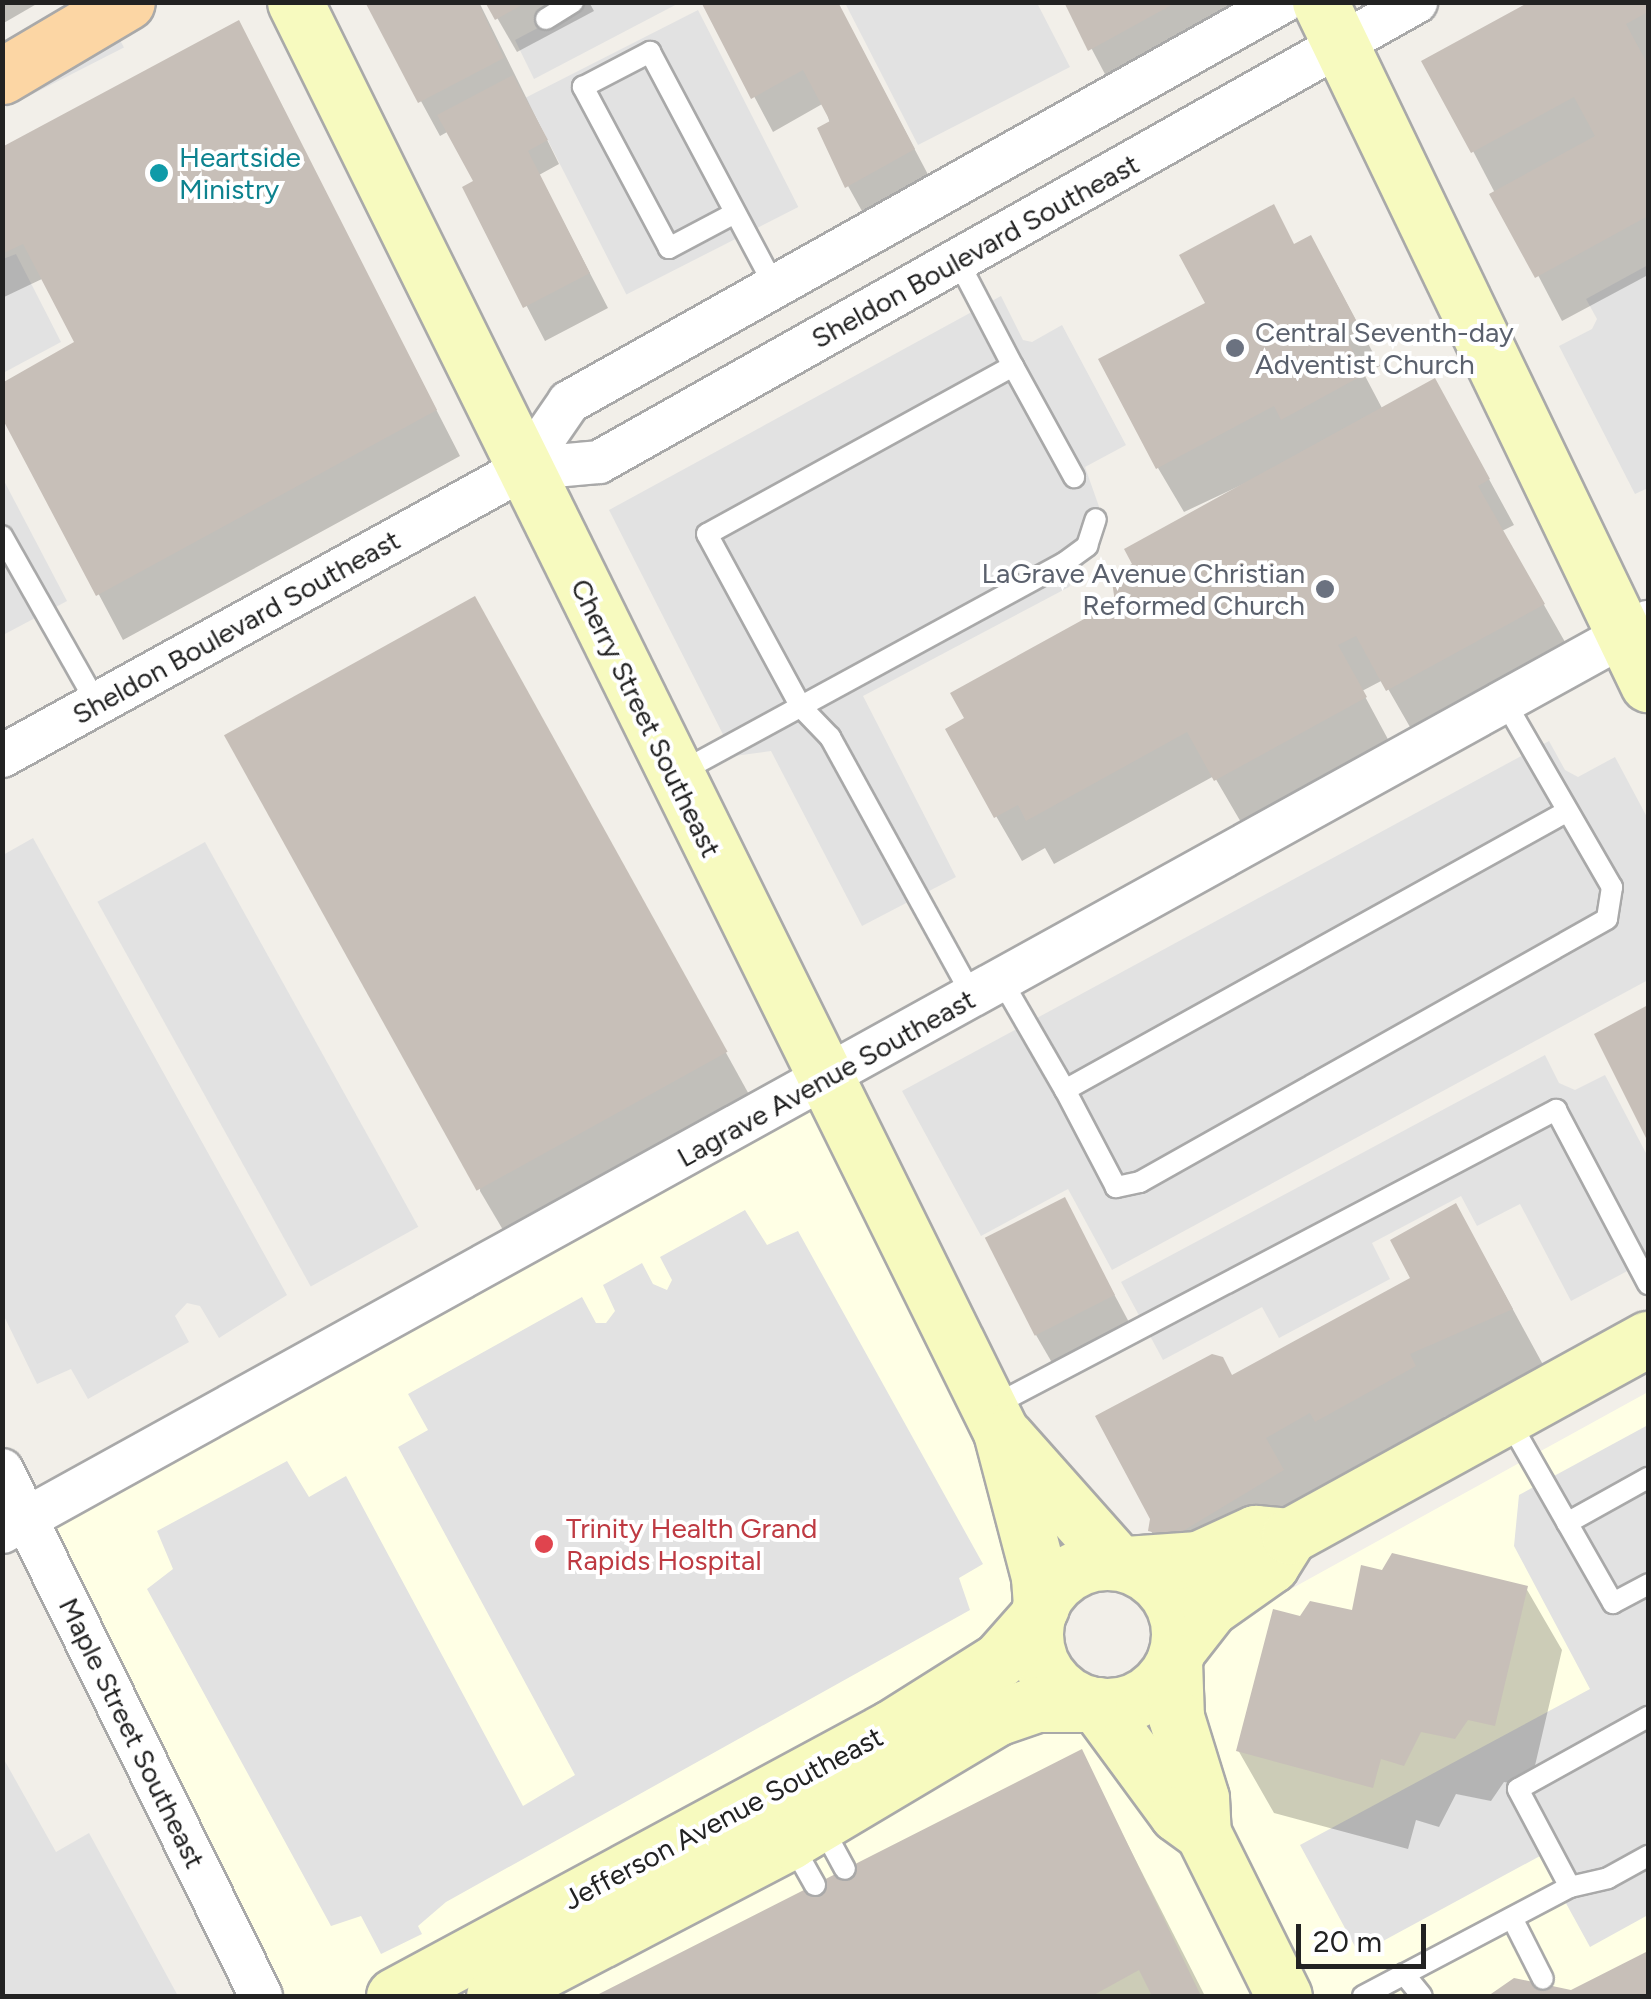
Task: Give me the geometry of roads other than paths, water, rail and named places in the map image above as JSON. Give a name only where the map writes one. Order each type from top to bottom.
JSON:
[{"type":"main road","points":[[2,44],[81,2]]},
{"type":"main road","points":[[2,76],[127,2]]},
{"type":"street","name":"Cherry Street Southeast","points":[[295,2],[995,1420],[1037,1566],[1039,1612]]},
{"type":"street","name":"Sheldon Boulevard Southeast","points":[[523,469],[569,402],[1282,2]]},
{"type":"street","name":"Sheldon Boulevard Southeast","points":[[2,756],[523,469],[599,462],[958,261],[1331,23],[1416,2]]},
{"type":"street","points":[[1331,23],[1636,628],[1648,684]]},
{"type":"street","name":"Lagrave Avenue Southeast","points":[[14,1525],[1636,628]]},
{"type":"street","points":[[1093,1704],[1140,1698],[1210,1608],[1270,1564],[1289,1536],[1648,1340]]},
{"type":"street","name":"Cherry Street Southeast","points":[[995,1420],[1122,1563]]},
{"type":"street","name":"Maple Street Southeast","points":[[2,1470],[14,1525],[261,1996]]},
{"type":"street","points":[[1203,1833],[1176,1814],[1093,1704],[1048,1675],[1036,1644],[1039,1612],[1076,1568],[1198,1558],[1255,1533],[1289,1536]]},
{"type":"street","points":[[1122,1563],[1166,1592],[1179,1626],[1176,1717],[1201,1798],[1203,1833],[1284,1996]]},
{"type":"street","name":"Jefferson Avenue Southeast","points":[[394,1996],[798,1830],[974,1677],[1039,1612]]},
{"type":"street","name":"Jefferson Avenue Southeast","points":[[494,1996],[996,1718],[1037,1704],[1093,1704]]},
{"type":"lane","points":[[546,20],[574,2]]},
{"type":"lane","points":[[735,213],[669,248],[583,88],[650,52],[775,286]]},
{"type":"lane","points":[[958,261],[1074,477]]},
{"type":"lane","points":[[1013,366],[707,534],[801,707],[830,737],[987,989],[1064,1090],[1116,1187],[1140,1182],[1606,919],[1612,887],[1504,702]]},
{"type":"lane","points":[[674,776],[1064,563],[1087,546],[1096,519]]},
{"type":"lane","points":[[2,536],[97,704]]},
{"type":"lane","points":[[1064,1090],[1566,812]]},
{"type":"lane","points":[[995,1420],[1556,1110],[1648,1284]]},
{"type":"lane","points":[[1506,1417],[1613,1603],[1648,1584]]},
{"type":"lane","points":[[1567,1523],[1648,1478]]},
{"type":"lane","points":[[1570,1887],[1518,1789],[1648,1717]]},
{"type":"lane","points":[[1362,1996],[1570,1887],[1608,1878],[1648,1856]]},
{"type":"lane","points":[[1512,1918],[1543,1979]]},
{"type":"lane","points":[[1404,1974],[1422,1996]]},
{"type":"place","name":"Heartside Ministry","points":[[159,173]]},
{"type":"place","name":"Central Seventh-day Adventist Church","points":[[1235,348]]},
{"type":"place","name":"LaGrave Avenue Christian Reformed Church","points":[[1325,589]]},
{"type":"place","name":"Trinity Health Grand Rapids Hospital","points":[[544,1544]]}]
